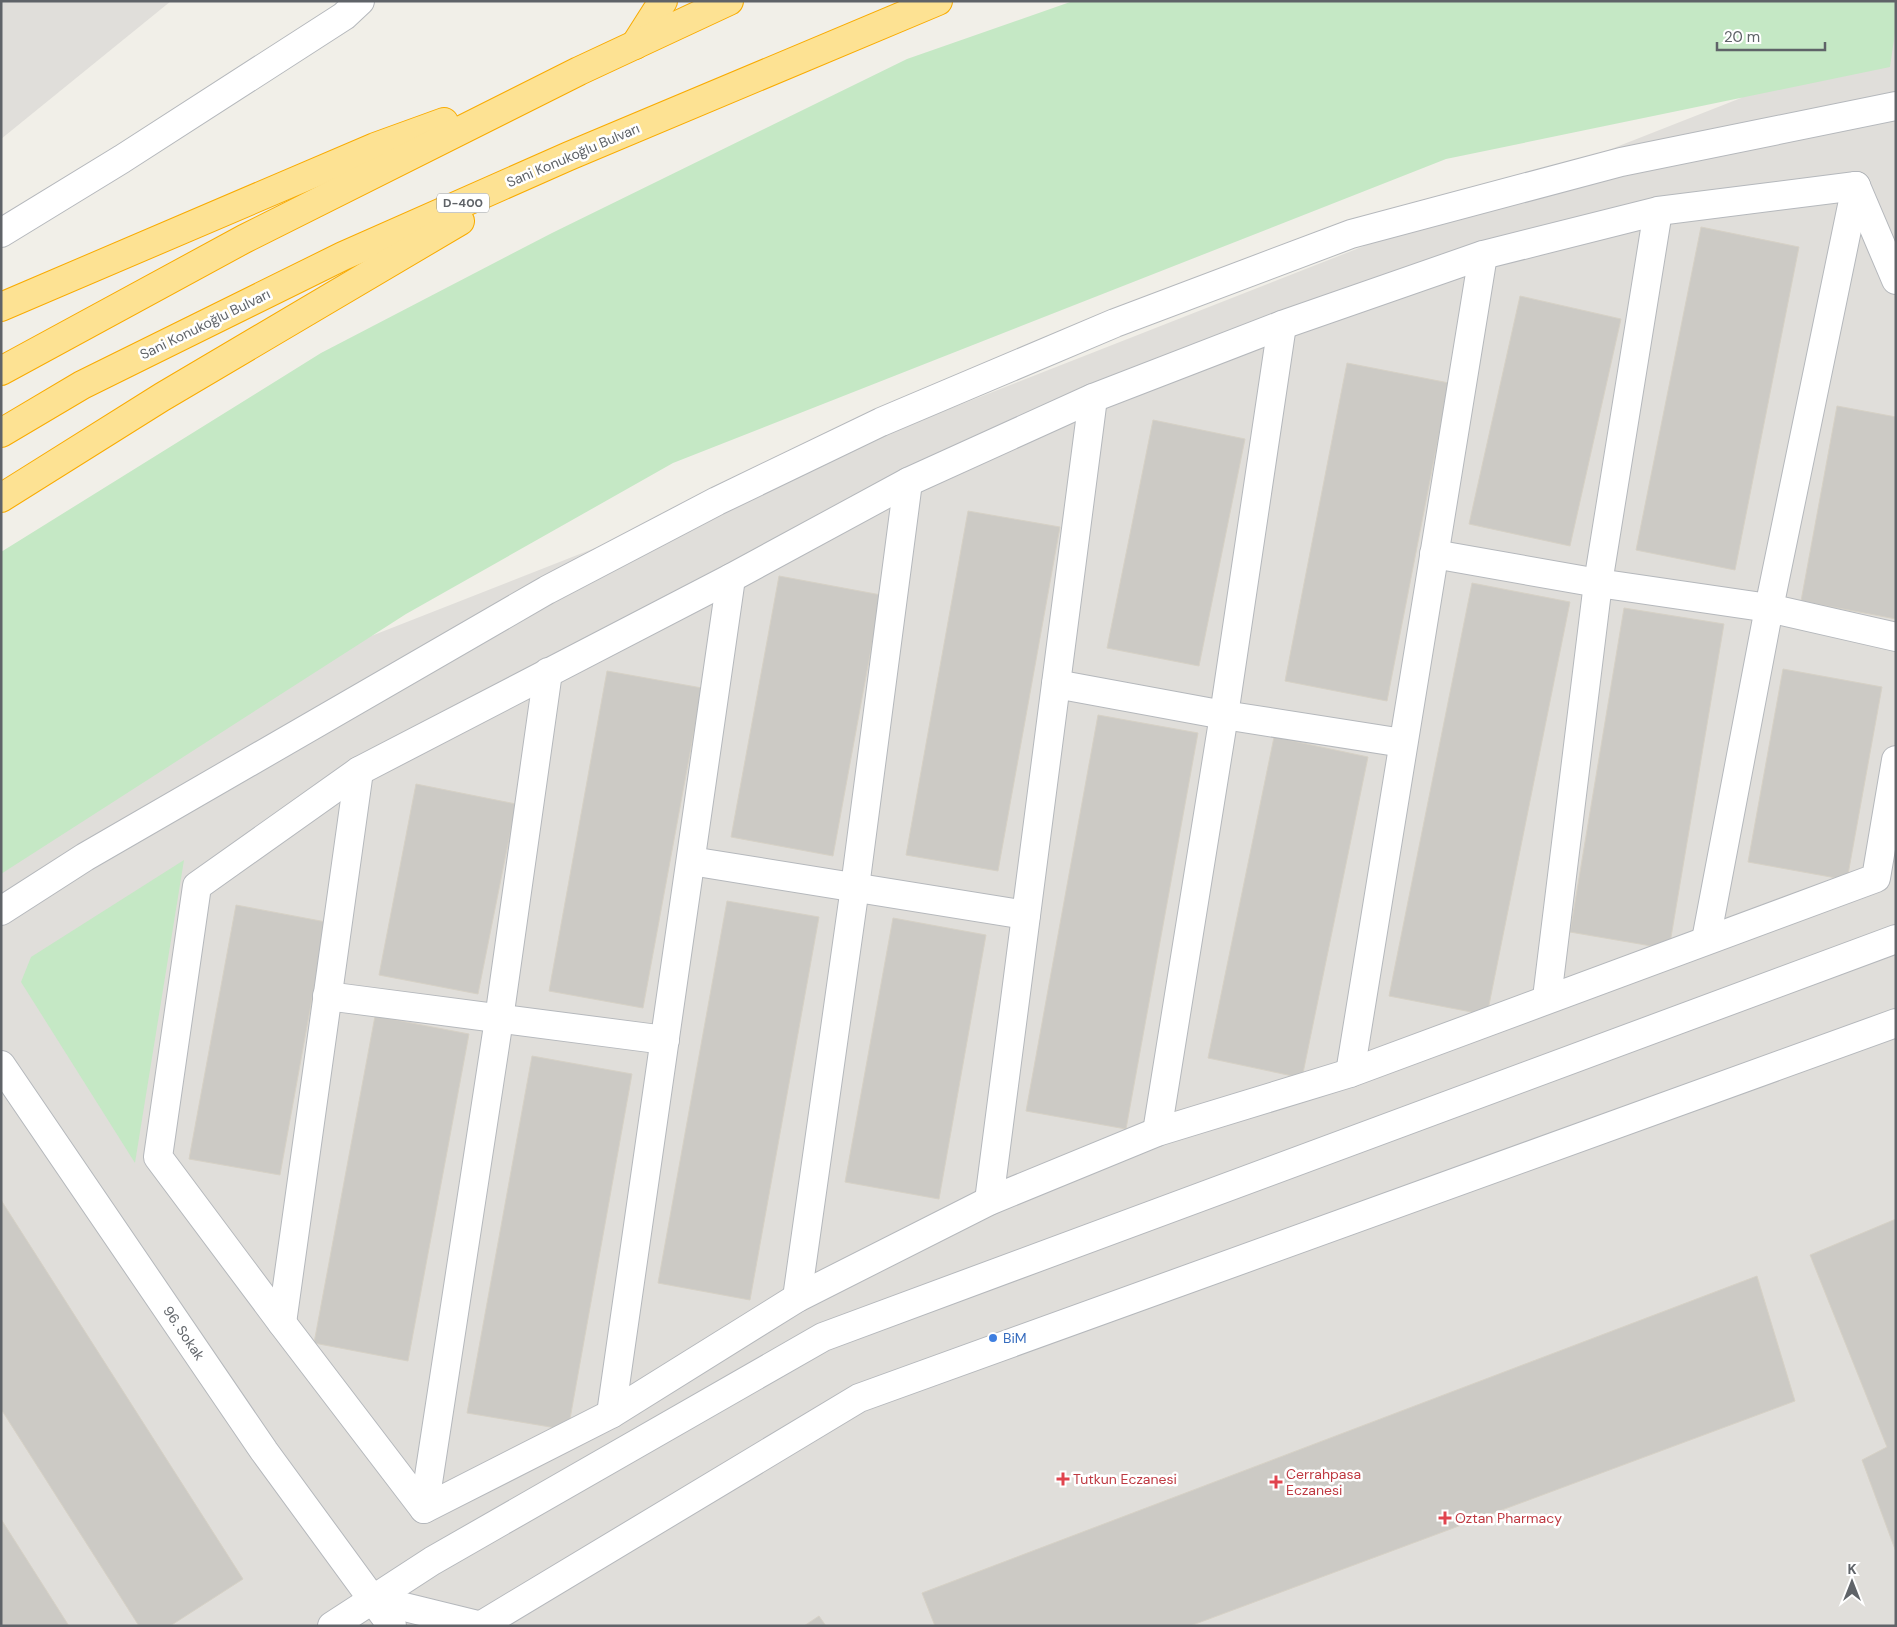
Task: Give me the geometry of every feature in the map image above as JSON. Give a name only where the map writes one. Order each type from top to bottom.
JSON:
[{"type":"highway","points":[[635,45],[663,1]]},
{"type":"highway","points":[[1,371],[244,239],[579,71],[729,1]]},
{"type":"highway","name":"Sani Konukoğlu Bulvarı","points":[[1,433],[82,385],[343,256],[569,156],[938,1]]},
{"type":"highway","points":[[1,306],[375,147],[579,71]]},
{"type":"highway","points":[[1,498],[162,397],[569,156]]},
{"type":"street","points":[[1,232],[122,158],[344,16],[360,1]]},
{"type":"street","points":[[1,911],[94,852],[547,590],[716,501],[890,418],[1115,323],[1351,234],[1621,162],[1896,106]]},
{"type":"street","points":[[424,1509],[282,1324],[158,1157],[197,886],[358,772],[731,578],[908,482],[1093,398],[1282,325],[1483,255],[1658,211],[1856,186]]},
{"type":"street","points":[[1856,186],[1896,280]]},
{"type":"street","points":[[1706,940],[1770,608],[1856,186]]},
{"type":"street","points":[[1547,998],[1598,583],[1658,211]]},
{"type":"street","points":[[1350,1073],[1483,255]]},
{"type":"street","points":[[1157,1132],[1224,715],[1282,325]]},
{"type":"street","points":[[989,1201],[1093,398]]},
{"type":"street","points":[[798,1298],[855,887],[908,482]]},
{"type":"street","points":[[1434,554],[1598,583],[1770,608],[1896,637]]},
{"type":"street","points":[[611,1414],[731,578]]},
{"type":"street","points":[[424,1509],[499,1019],[548,672]]},
{"type":"street","points":[[1056,684],[1224,715],[1403,743]]},
{"type":"street","points":[[424,1509],[611,1414],[798,1298],[989,1201],[1157,1132],[1350,1073],[1547,998],[1876,878],[1896,760]]},
{"type":"street","points":[[282,1324],[358,772]]},
{"type":"street","points":[[691,861],[1026,915]]},
{"type":"street","points":[[332,1626],[432,1561],[823,1337],[1896,939]]},
{"type":"street","points":[[327,996],[665,1040]]},
{"type":"street","points":[[372,1599],[481,1625],[859,1398],[1896,1023]]},
{"type":"street","name":"96. Sokak","points":[[1,1065],[264,1451],[392,1626]]},
{"type":"shaded area","points":[[1,1],[171,1],[1,139]]},
{"type":"shaded area","points":[[1805,1],[1896,1],[1896,1626],[1,1626],[1,842],[236,689],[1741,98]]},
{"type":"green space","points":[[1073,1],[1896,1],[1896,26],[1890,67],[1446,159],[673,463],[406,614],[1,874],[1,552],[321,353],[552,233],[907,59]]},
{"type":"green space","points":[[184,860],[135,1163],[21,982],[31,957]]},
{"type":"building","points":[[1701,227],[1799,247],[1735,570],[1636,550]]},
{"type":"building","points":[[1520,296],[1621,319],[1570,546],[1469,524]]},
{"type":"building","points":[[1347,363],[1449,383],[1387,701],[1285,681]]},
{"type":"building","points":[[1837,406],[1896,417],[1896,619],[1801,601]]},
{"type":"building","points":[[1153,420],[1245,439],[1199,666],[1107,648]]},
{"type":"building","points":[[968,511],[1060,527],[998,871],[906,855]]},
{"type":"building","points":[[779,576],[881,595],[833,856],[731,837]]},
{"type":"building","points":[[1472,583],[1570,602],[1487,1015],[1389,996]]},
{"type":"building","points":[[1624,608],[1724,624],[1669,949],[1570,932]]},
{"type":"building","points":[[1783,669],[1882,687],[1847,880],[1748,862]]},
{"type":"building","points":[[607,671],[702,688],[643,1008],[549,991]]},
{"type":"building","points":[[1098,715],[1198,733],[1126,1129],[1026,1111]]},
{"type":"building","points":[[1274,737],[1368,757],[1302,1078],[1208,1058]]},
{"type":"building","points":[[416,784],[516,804],[478,994],[379,975]]},
{"type":"building","points":[[727,901],[819,917],[750,1300],[658,1283]]},
{"type":"building","points":[[236,905],[326,922],[280,1175],[189,1159]]},
{"type":"building","points":[[893,918],[986,935],[939,1199],[845,1182]]},
{"type":"building","points":[[375,1016],[469,1034],[408,1361],[314,1343]]},
{"type":"building","points":[[532,1056],[632,1074],[568,1430],[467,1413]]},
{"type":"building","points":[[1,1200],[243,1579],[170,1626],[139,1626],[1,1409]]},
{"type":"building","points":[[1896,1219],[1896,1552],[1862,1460],[1887,1447],[1810,1255]]},
{"type":"building","points":[[1757,1276],[1795,1401],[1190,1626],[935,1626],[922,1593]]},
{"type":"building","points":[[1,1519],[69,1626],[1,1626]]},
{"type":"building","points":[[819,1616],[826,1626],[804,1626]]},
{"type":"place","name":"BiM","points":[[993,1338]]},
{"type":"place","name":"Tutkun Eczanesi","points":[[1063,1479]]},
{"type":"place","name":"Cerrahpasa Eczanesi","points":[[1276,1482]]},
{"type":"place","name":"Oztan Pharmacy","points":[[1445,1518]]}]
